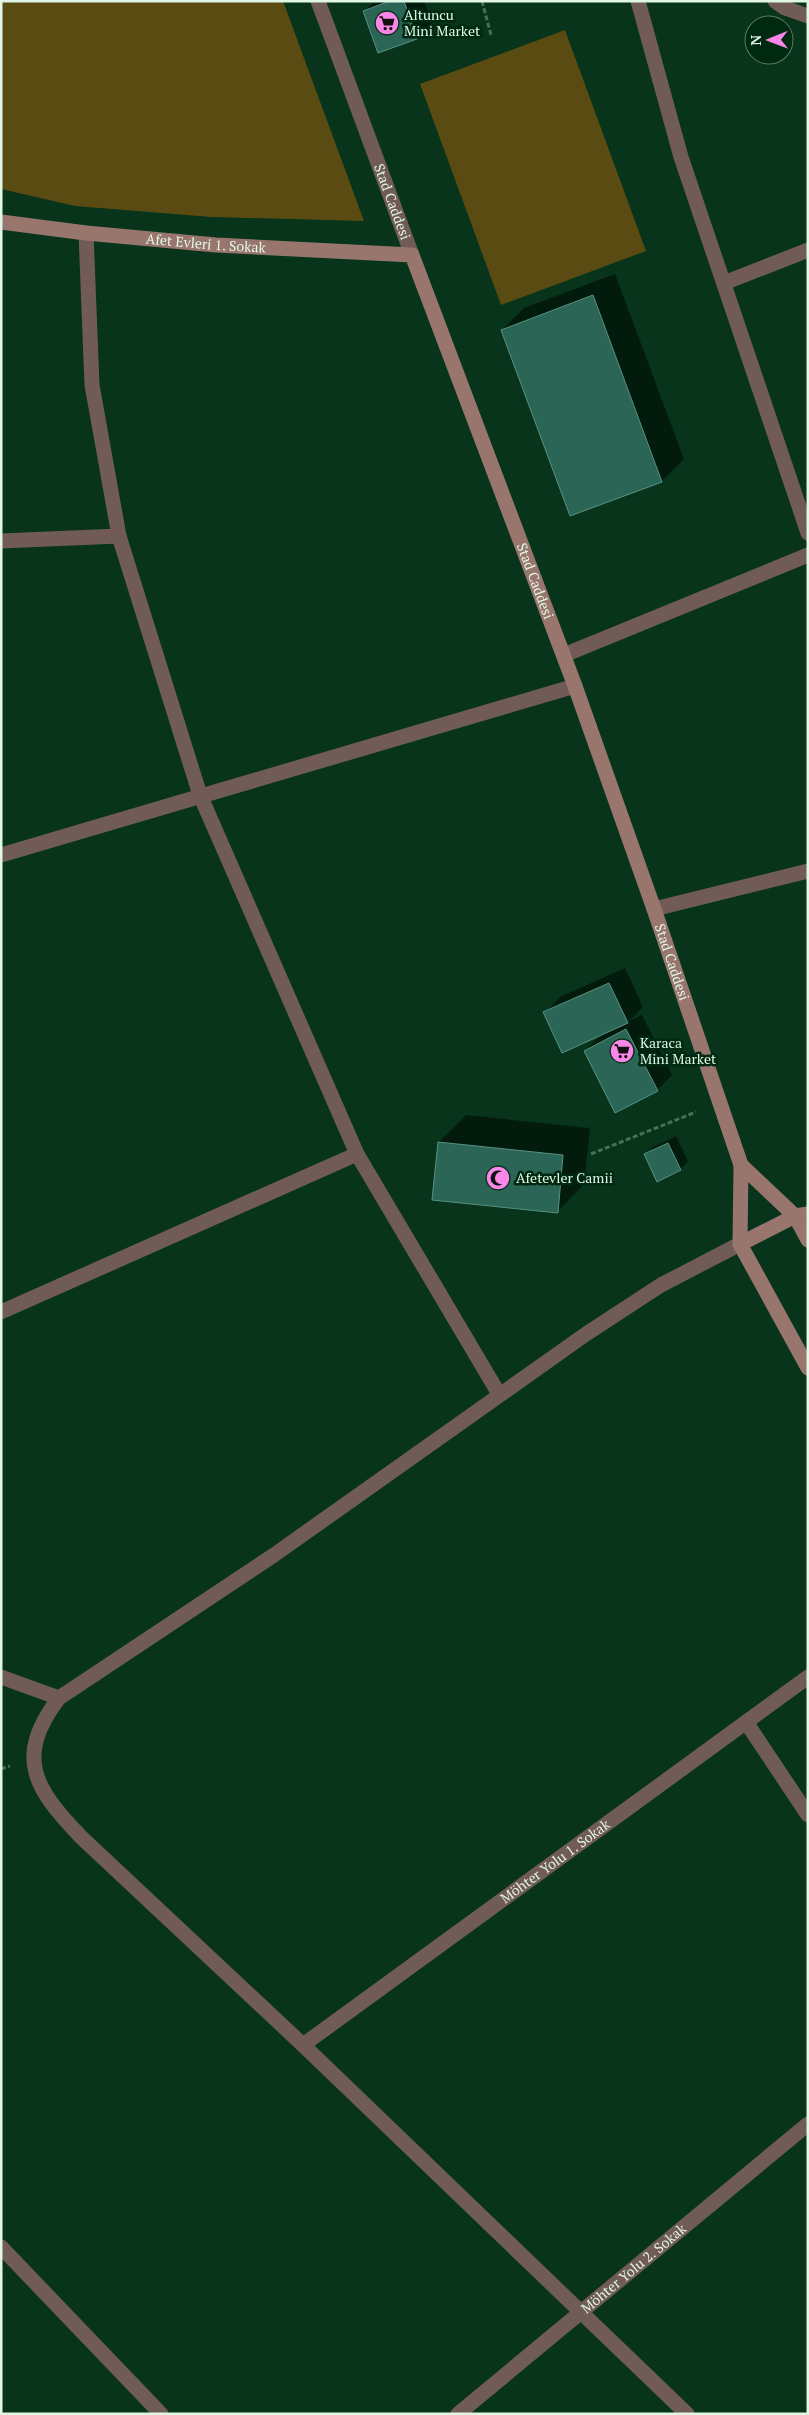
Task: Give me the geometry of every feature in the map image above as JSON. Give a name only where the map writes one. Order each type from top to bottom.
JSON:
[{"type":"street","name":"Stad Caddesi","points":[[318,1],[564,655],[654,908],[741,1164],[740,1244],[808,1368]]},
{"type":"street","points":[[638,1],[681,157],[808,533]]},
{"type":"street","points":[[775,1],[785,8],[808,16]]},
{"type":"street","name":"Afet Evleri 1. Sokak","points":[[1,222],[86,233],[216,245],[412,255]]},
{"type":"street","points":[[86,233],[92,385],[119,536],[200,795],[357,1154],[499,1394]]},
{"type":"street","points":[[724,283],[808,250]]},
{"type":"street","points":[[1,541],[119,536]]},
{"type":"street","points":[[564,655],[808,556]]},
{"type":"street","points":[[1,855],[575,686]]},
{"type":"street","points":[[654,908],[808,871]]},
{"type":"street","points":[[1,1312],[357,1154]]},
{"type":"street","name":"Stad Caddesi","points":[[741,1164],[801,1215],[808,1240]]},
{"type":"street","points":[[687,2414],[302,2045],[81,1837],[54,1809],[38,1782],[34,1756],[38,1730],[59,1698],[298,1538],[586,1334],[662,1285],[740,1244],[801,1215]]},
{"type":"street","points":[[1,1677],[59,1698]]},
{"type":"street","name":"Möhter Yolu 1. Sokak","points":[[302,2045],[808,1678]]},
{"type":"street","points":[[746,1722],[808,1815]]},
{"type":"street","name":"Möhter Yolu 2. Sokak","points":[[458,2414],[808,2124]]},
{"type":"street","points":[[1,2247],[161,2414]]},
{"type":"path","points":[[482,1],[491,35]]},
{"type":"path","points":[[590,1154],[720,1103]]},
{"type":"shaded area","points":[[1,1],[283,1],[364,221],[211,217],[75,206],[1,189]]},
{"type":"shaded area","points":[[565,30],[646,251],[501,305],[420,84]]},
{"type":"building","points":[[390,1],[404,1],[417,39],[378,53],[363,11]]},
{"type":"building","points":[[593,295],[662,482],[570,516],[501,330]]},
{"type":"building","points":[[609,983],[628,1023],[562,1053],[543,1012]]},
{"type":"building","points":[[626,1029],[658,1091],[615,1113],[584,1051]]},
{"type":"building","name":"Afetevler Camii","points":[[438,1142],[563,1155],[558,1213],[432,1200]]},
{"type":"building","points":[[668,1143],[681,1170],[657,1182],[644,1154]]},
{"type":"place","name":"Altuncu Mini Market","points":[[387,23]]},
{"type":"place","name":"Karaca Mini Market","points":[[622,1051]]},
{"type":"place","name":"Afetevler Camii","points":[[498,1178]]}]
